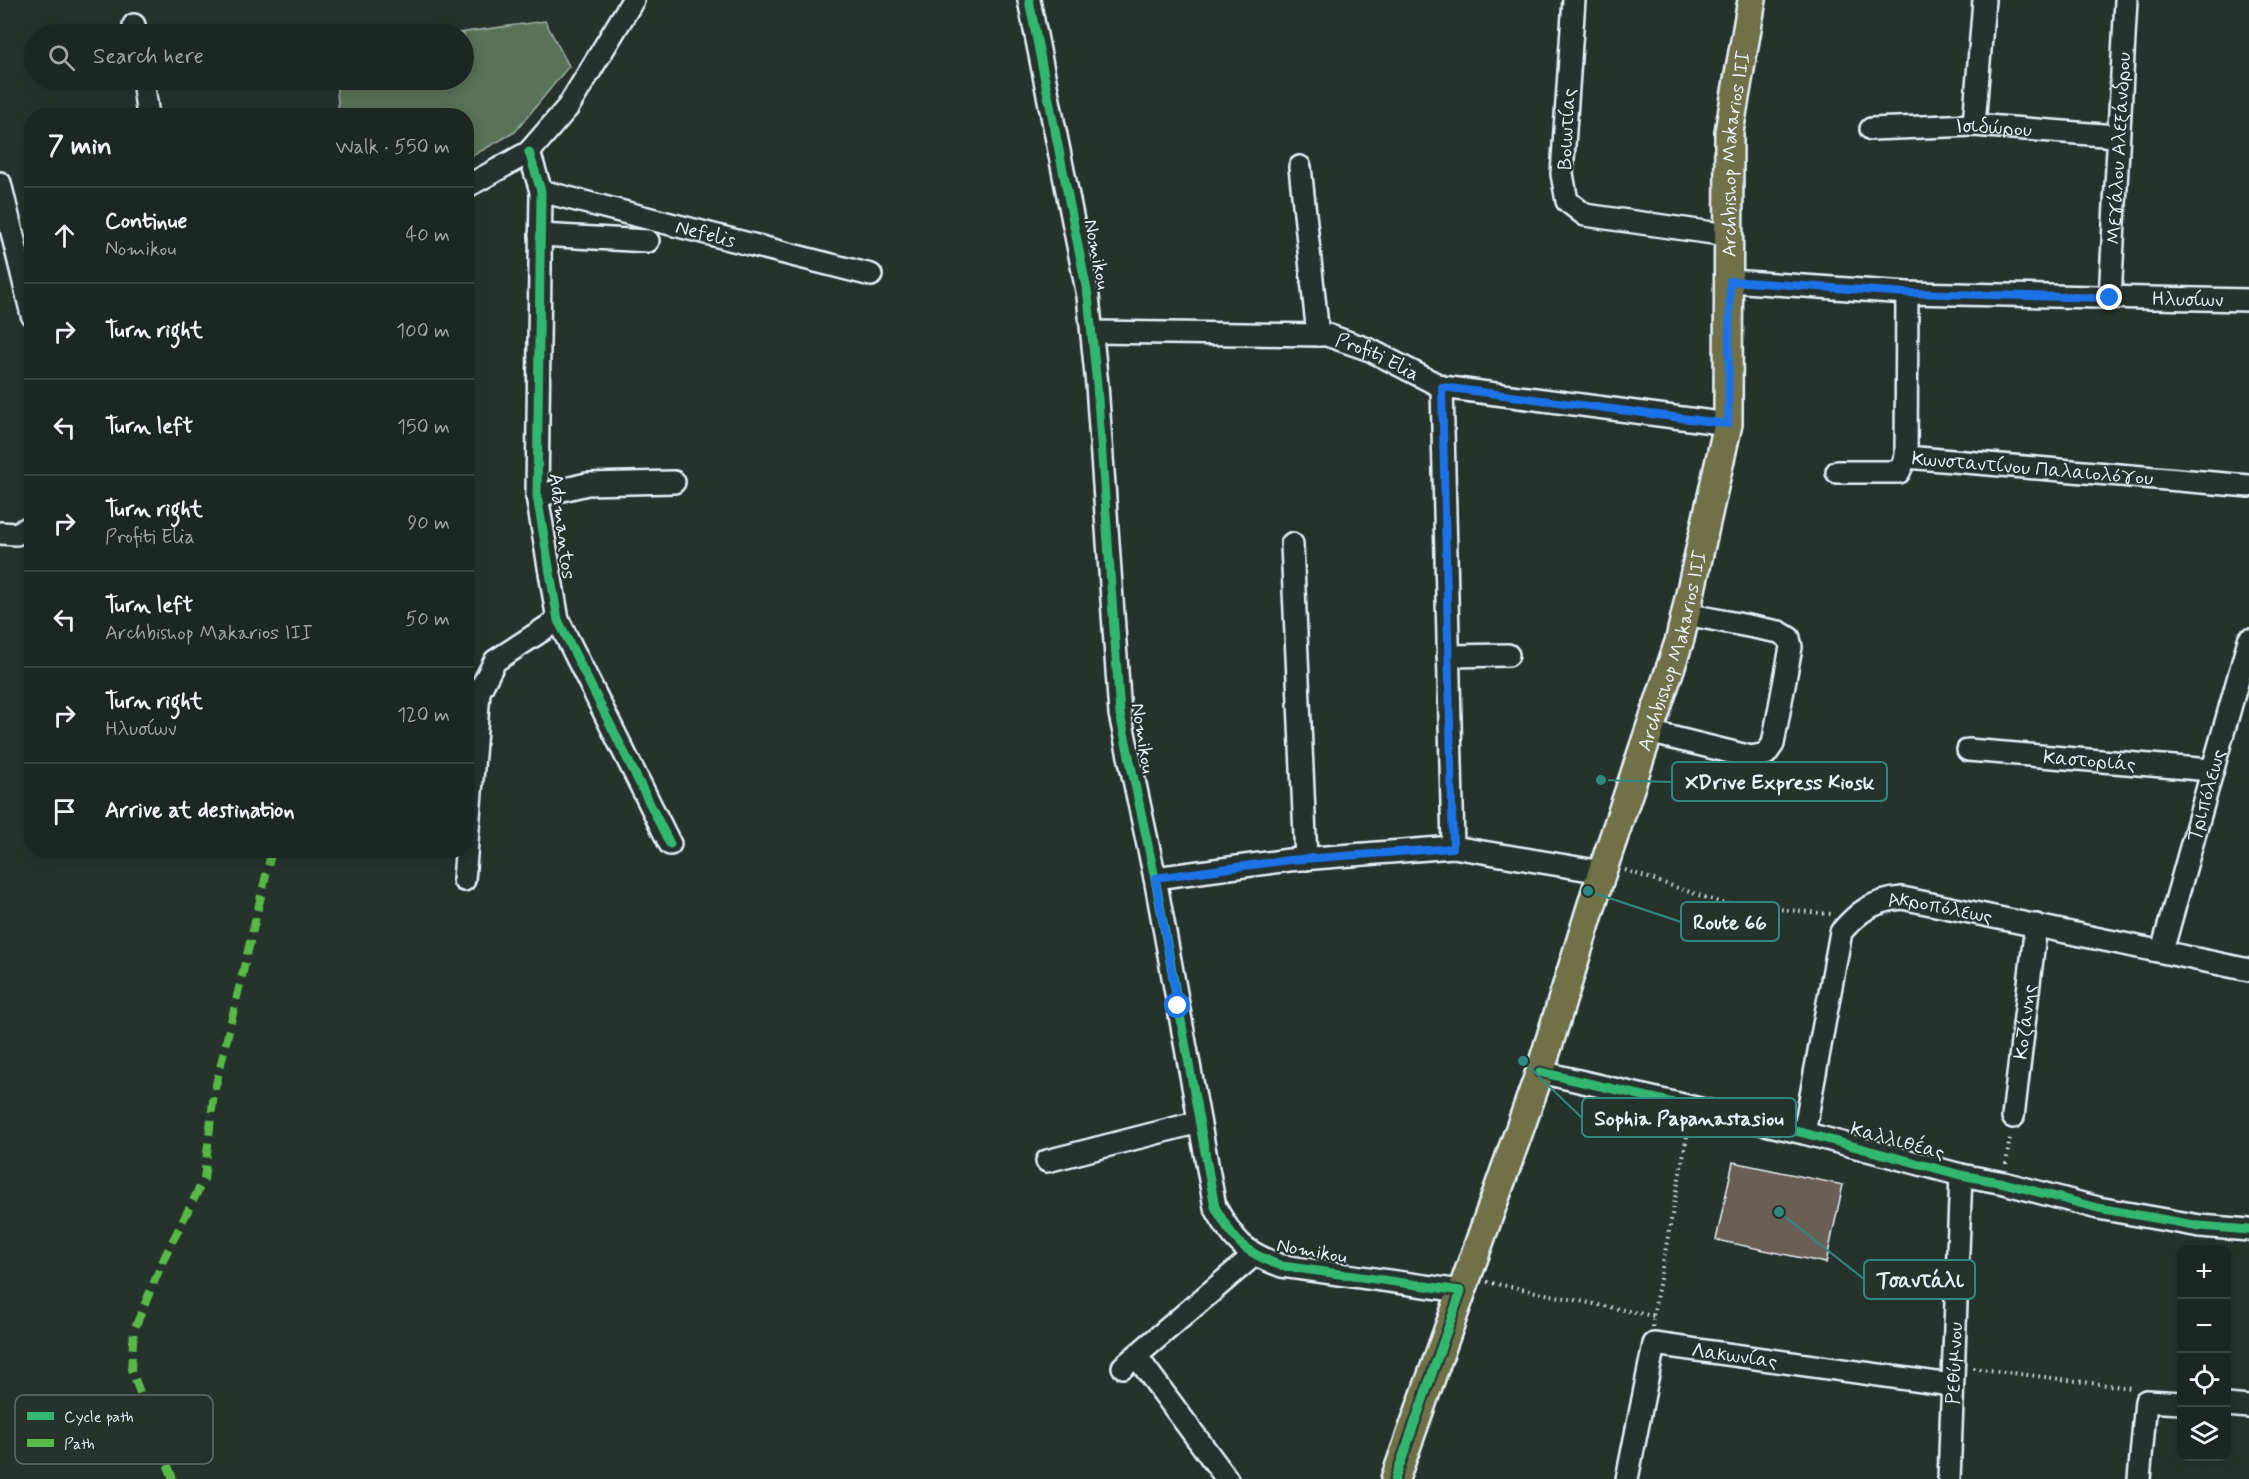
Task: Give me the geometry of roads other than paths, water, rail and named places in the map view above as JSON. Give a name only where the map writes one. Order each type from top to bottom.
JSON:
[{"type":"main road","name":"Archbishop Makarios III","points":[[1395,1479],[1408,1466],[1463,1284],[1540,1072],[1603,868],[1686,614],[1728,424],[1730,281],[1726,235],[1729,132],[1752,0]]},
{"type":"street","points":[[474,183],[529,152],[568,107],[633,0]]},
{"type":"street","name":"Nomikou","points":[[1029,0],[1088,296],[1120,714],[1155,878],[1215,1207],[1231,1235],[1253,1256],[1282,1266],[1463,1284]]},
{"type":"street","name":"Βοιωτίας","points":[[1574,0],[1562,174],[1568,201],[1584,215],[1726,235]]},
{"type":"street","points":[[1974,126],[1984,0]]},
{"type":"street","name":"Μεγάλου Αλεξάνδρου","points":[[2110,298],[2116,135],[2126,0]]},
{"type":"street","points":[[144,90],[147,108]]},
{"type":"street","name":"Ισιδώρου","points":[[1871,129],[1974,126],[2116,135]]},
{"type":"street","name":"Adamantos","points":[[529,152],[541,190],[537,496],[558,620],[670,844]]},
{"type":"street","points":[[1300,167],[1318,335]]},
{"type":"street","points":[[0,183],[24,282]]},
{"type":"street","name":"Nefelis","points":[[541,190],[871,275]]},
{"type":"street","points":[[540,235],[648,242]]},
{"type":"street","name":"Ηλυσίων","points":[[1730,281],[1907,293],[2249,300]]},
{"type":"street","name":"Κωνσταντίνου Παλαιολόγου","points":[[1907,293],[1906,457],[2249,486]]},
{"type":"street","name":"Profiti Elia","points":[[1092,332],[1327,335],[1370,350],[1442,387],[1728,424]]},
{"type":"street","points":[[1442,387],[1453,848]]},
{"type":"street","points":[[1837,472],[1899,472],[1906,457]]},
{"type":"street","points":[[537,496],[587,484],[674,482]]},
{"type":"street","points":[[0,533],[16,534],[24,530]]},
{"type":"street","points":[[1292,544],[1306,858]]},
{"type":"street","points":[[1649,732],[1751,757],[1766,754],[1773,744],[1791,647],[1790,638],[1779,632],[1686,614]]},
{"type":"street","points":[[474,755],[479,692],[495,661],[558,620]]},
{"type":"street","name":"Τριπόλεως","points":[[2162,951],[2211,770],[2244,680],[2249,640]]},
{"type":"street","points":[[1448,656],[1508,654]]},
{"type":"street","name":"Καστοριάς","points":[[1968,750],[2211,770]]},
{"type":"street","points":[[1155,878],[1306,858],[1453,848],[1603,868]]},
{"type":"street","points":[[464,880],[466,858]]},
{"type":"street","name":"Ακροπόλεως","points":[[1804,1133],[1840,932],[1857,912],[1880,900],[1902,898],[2249,970]]},
{"type":"street","name":"Κοζάνης","points":[[2013,1117],[2036,925]]},
{"type":"street","name":"Καλλιθέας","points":[[1540,1072],[1692,1109],[1804,1133],[1961,1175],[2004,1183],[2098,1208],[2200,1226],[2249,1230]]},
{"type":"street","points":[[1047,1161],[1199,1122]]},
{"type":"street","name":"Ρεθύμνου","points":[[1949,1479],[1951,1375],[1961,1175]]},
{"type":"street","points":[[1227,1479],[1130,1362],[1253,1256]]},
{"type":"street","name":"Λακωνίας","points":[[1627,1479],[1654,1344],[1951,1375]]},
{"type":"street","points":[[2139,1479],[2146,1401],[2177,1403]]},
{"type":"street","points":[[2231,1405],[2249,1407]]},
{"type":"place","name":"XDrive Express Kiosk","points":[[1601,780]]},
{"type":"place","name":"Route 66","points":[[1588,891]]},
{"type":"place","name":"Sophia Papanastasiou","points":[[1523,1061]]},
{"type":"place","name":"Τσαντάλι","points":[[1779,1212]]}]
